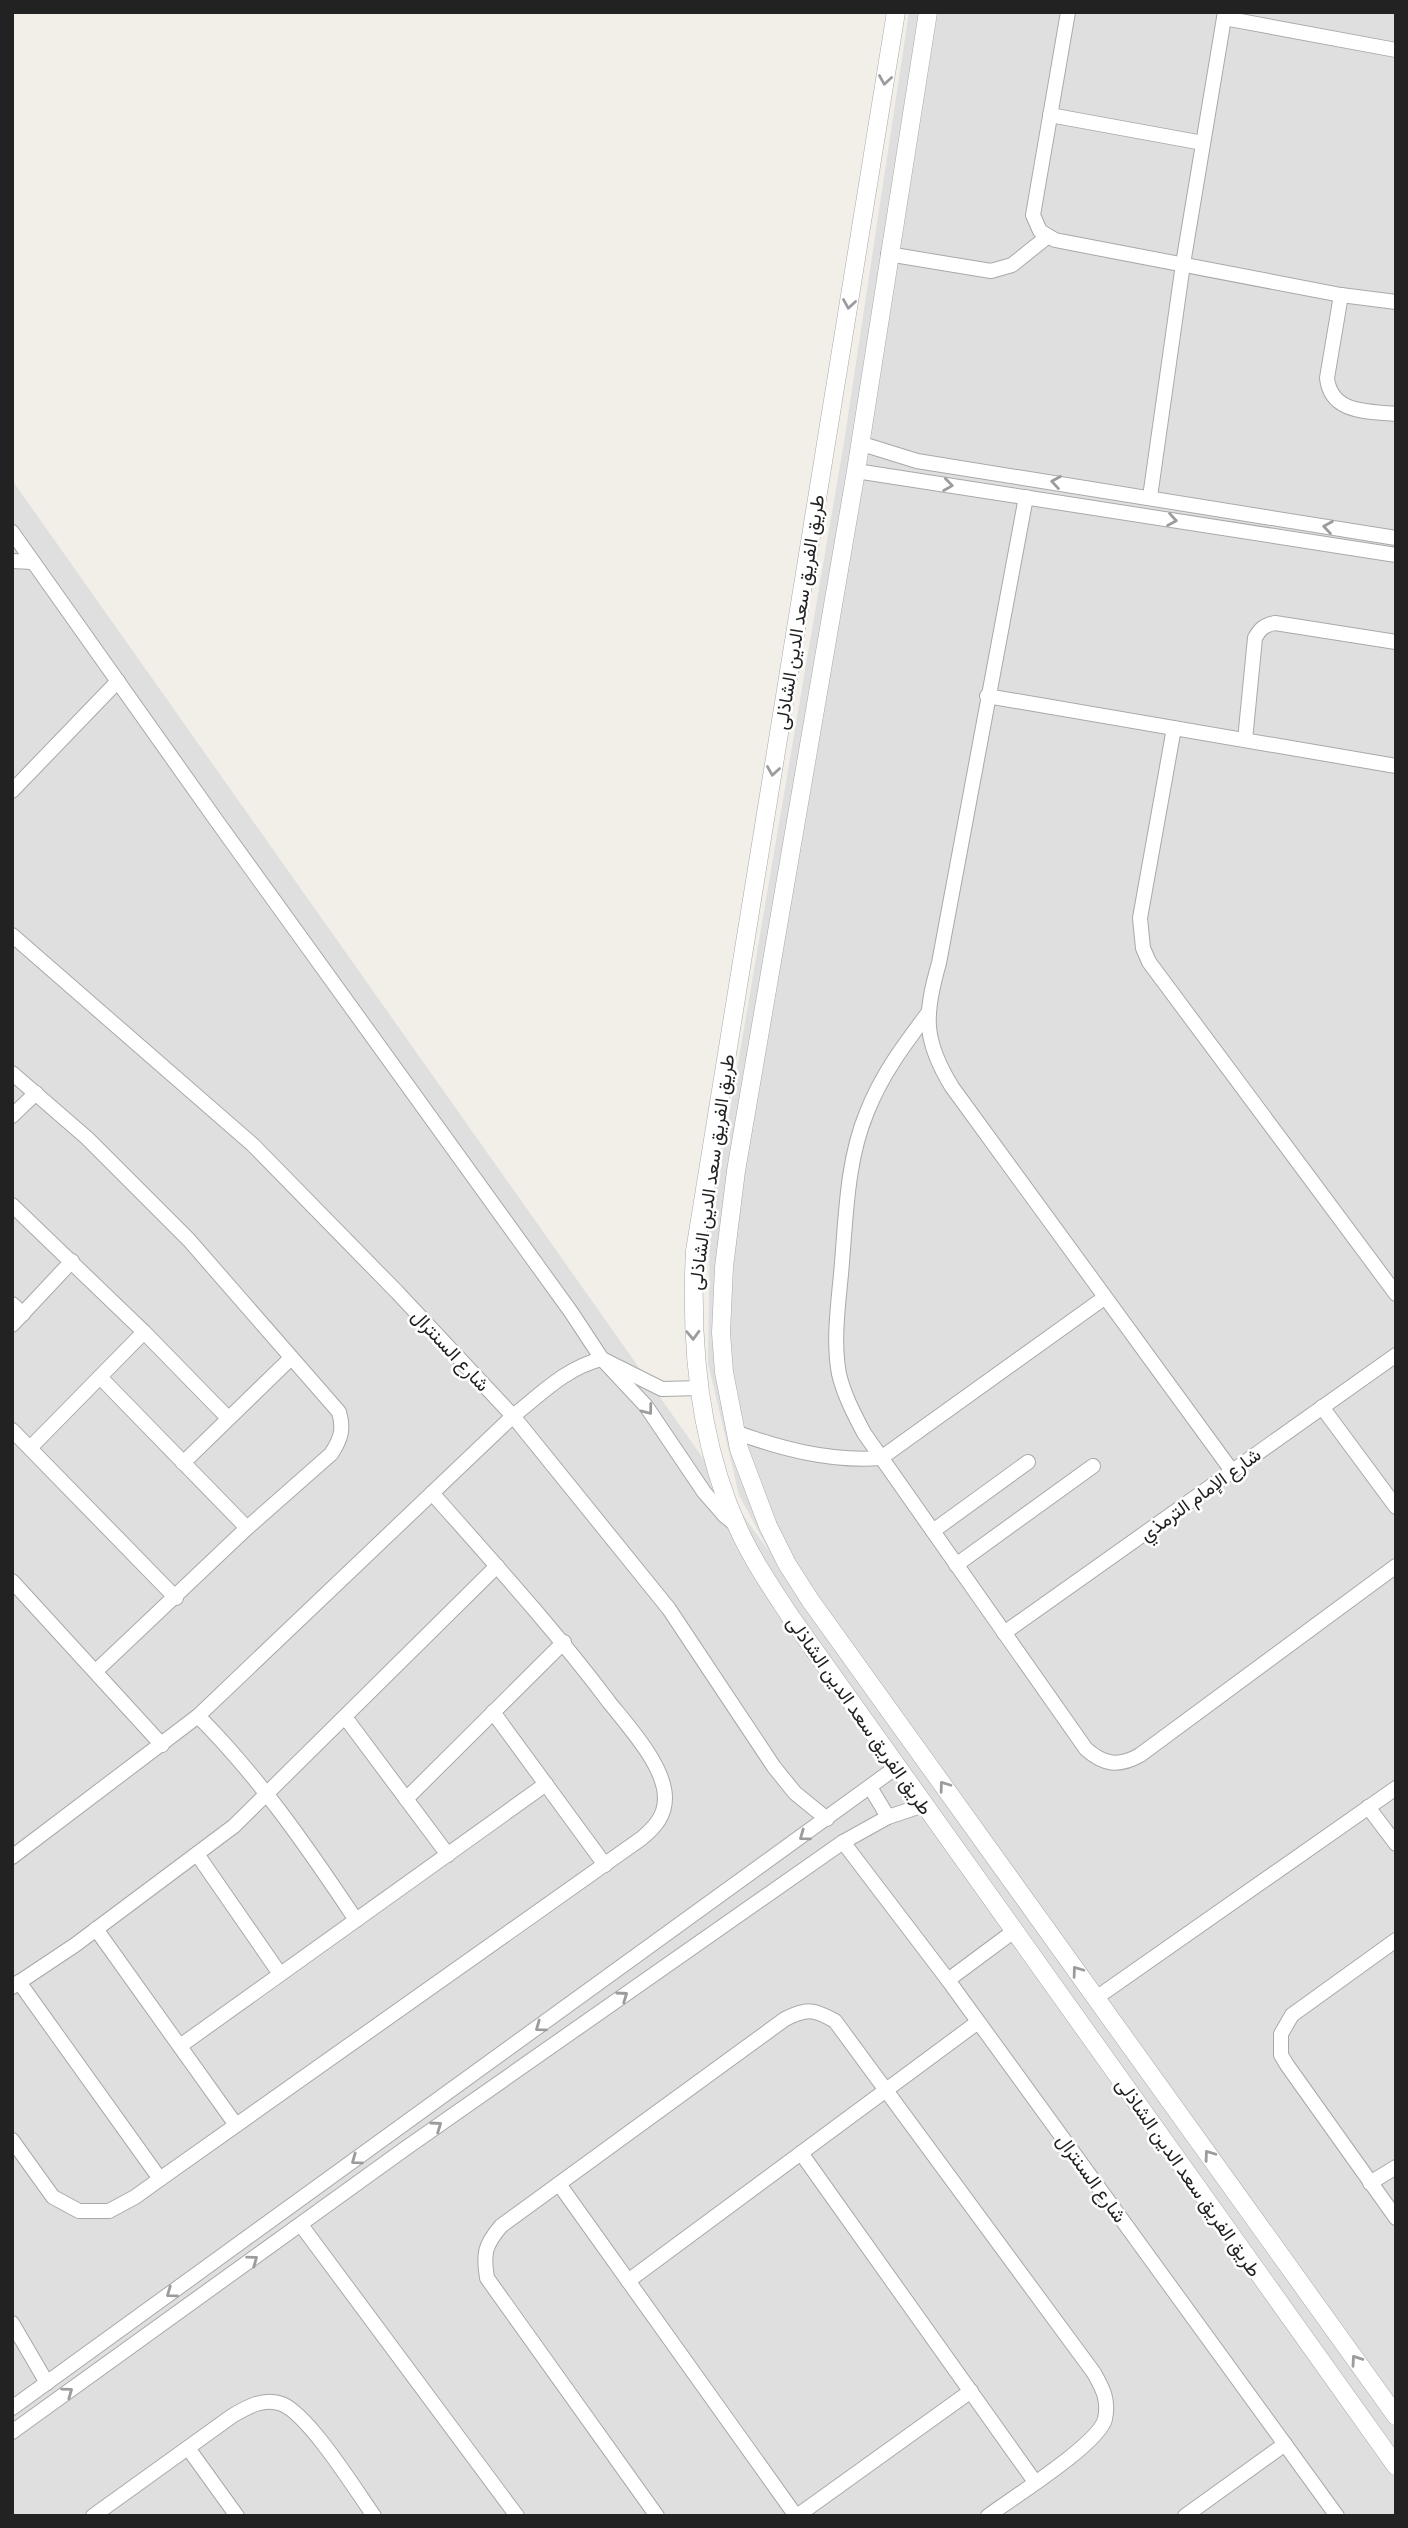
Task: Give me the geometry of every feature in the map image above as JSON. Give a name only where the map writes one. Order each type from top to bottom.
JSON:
[{"type":"street","name":"طريق الفريق سعد الدين الشاذلى","points":[[896,12],[695,1251],[692,1302],[694,1340],[712,1453],[736,1525],[765,1577],[830,1673],[1396,2466]]},
{"type":"street","name":"طريق الفريق سعد الدين الشاذلى","points":[[928,12],[856,471],[736,1171],[722,1294],[724,1373],[735,1432],[751,1487],[778,1545],[810,1600],[1396,2416]]},
{"type":"street","points":[[1068,12],[1033,215],[1035,223],[1046,237],[1341,295],[1396,302]]},
{"type":"street","points":[[1150,497],[1184,264],[1225,15],[1396,50]]},
{"type":"street","points":[[1050,115],[1203,143]]},
{"type":"street","points":[[888,254],[991,271],[1012,265],[1046,237]]},
{"type":"street","points":[[1341,295],[1327,378],[1328,388],[1333,398],[1350,408],[1396,414]]},
{"type":"street","points":[[859,443],[917,461],[1396,538]]},
{"type":"street","points":[[914,480],[917,461]]},
{"type":"street","points":[[856,471],[1396,555]]},
{"type":"street","points":[[1087,506],[1089,487]]},
{"type":"street","points":[[1026,497],[928,1013],[930,1038],[937,1062],[952,1087],[1231,1471]]},
{"type":"street","points":[[1225,528],[1231,520],[1227,510]]},
{"type":"street","points":[[1245,531],[1241,521],[1248,514]]},
{"type":"street","points":[[12,532],[603,1359],[646,1406],[704,1492],[736,1525]]},
{"type":"street","points":[[12,561],[33,562]]},
{"type":"street","points":[[1245,740],[1255,639],[1259,630],[1266,625],[1275,623],[1396,642]]},
{"type":"street","points":[[13,788],[118,681]]},
{"type":"street","points":[[987,696],[1396,766]]},
{"type":"street","points":[[1174,728],[1140,918],[1143,948],[1153,968],[1396,1294]]},
{"type":"street","name":"شارع السنترال","points":[[12,935],[253,1145],[397,1292],[513,1416],[669,1609],[774,1767],[795,1793],[827,1819]]},
{"type":"street","points":[[742,964],[755,977],[761,977],[771,970]]},
{"type":"street","points":[[734,1011],[740,1005],[750,1004],[757,1007],[762,1021]]},
{"type":"street","points":[[928,1013],[892,1061],[877,1087],[865,1114],[852,1163],[840,1289],[837,1342],[839,1374],[849,1404],[881,1458],[1086,1749],[1097,1759],[1112,1764],[1127,1762],[1140,1755],[1396,1566]]},
{"type":"street","points":[[12,1073],[87,1138],[189,1240],[339,1412],[343,1425],[340,1440],[331,1454],[247,1528],[96,1671]]},
{"type":"street","points":[[12,1116],[36,1093]]},
{"type":"street","points":[[12,1205],[144,1332],[228,1418]]},
{"type":"street","points":[[12,1325],[17,1309],[72,1261]]},
{"type":"street","points":[[735,1432],[776,1447],[820,1455],[881,1458],[1104,1297]]},
{"type":"street","points":[[30,1447],[144,1332]]},
{"type":"street","name":"شارع الإمام الترمذي","points":[[1004,1633],[1396,1355]]},
{"type":"street","points":[[183,1463],[291,1359]]},
{"type":"street","points":[[12,1857],[198,1716],[513,1416],[577,1368],[603,1359],[662,1389],[700,1388]]},
{"type":"street","points":[[100,1377],[247,1528]]},
{"type":"street","points":[[1322,1406],[1396,1507]]},
{"type":"street","points":[[12,1430],[176,1598]]},
{"type":"street","points":[[933,1531],[1028,1462]]},
{"type":"street","points":[[956,1566],[1093,1466]]},
{"type":"street","points":[[12,2140],[53,2197],[79,2211],[109,2211],[160,2179],[605,1865],[659,1823],[666,1799],[661,1775],[635,1735],[564,1642],[432,1493]]},
{"type":"street","points":[[160,2179],[16,1985],[234,1826],[497,1566]]},
{"type":"street","points":[[12,1581],[162,1745]]},
{"type":"street","points":[[406,1799],[564,1642]]},
{"type":"street","points":[[830,1673],[841,1680],[848,1680],[855,1674],[854,1661]]},
{"type":"street","points":[[862,1718],[868,1701],[881,1702],[887,1706]]},
{"type":"street","points":[[493,1713],[605,1865]]},
{"type":"street","points":[[198,1716],[230,1748],[267,1794],[356,1920]]},
{"type":"street","points":[[345,1717],[448,1855]]},
{"type":"street","points":[[12,2408],[898,1766]]},
{"type":"street","points":[[180,2046],[546,1784]]},
{"type":"street","points":[[870,1787],[888,1817]]},
{"type":"street","points":[[1096,1998],[1396,1788]]},
{"type":"street","points":[[12,2432],[406,2148],[843,1843],[888,1817],[924,1805]]},
{"type":"street","points":[[1368,1807],[1396,1844]]},
{"type":"street","name":"شارع السنترال","points":[[843,1843],[948,1980],[1337,2516]]},
{"type":"street","points":[[197,1854],[280,1974]]},
{"type":"street","points":[[96,1929],[236,2125]]},
{"type":"street","points":[[948,1980],[1014,1931]]},
{"type":"street","points":[[1396,1940],[1292,2015],[1281,2034],[1282,2055],[1287,2065],[1396,2218]]},
{"type":"street","points":[[657,2516],[487,2277],[484,2259],[489,2241],[501,2226],[785,2019],[802,2011],[820,2012],[835,2021],[1094,2372],[1107,2396],[1104,2422],[1089,2443],[988,2516]]},
{"type":"street","points":[[628,2281],[978,2022]]},
{"type":"street","points":[[801,2153],[1035,2482]]},
{"type":"street","points":[[1370,2183],[1396,2167]]},
{"type":"street","points":[[559,2184],[796,2516],[971,2391]]},
{"type":"street","points":[[1208,2203],[1218,2212],[1229,2211],[1238,2203],[1234,2189]]},
{"type":"street","points":[[301,2225],[517,2516]]},
{"type":"street","points":[[1238,2246],[1239,2235],[1245,2228],[1257,2227],[1266,2234]]},
{"type":"street","points":[[12,2322],[47,2383]]},
{"type":"street","points":[[93,2516],[255,2403],[281,2403],[303,2418],[374,2516]]},
{"type":"street","points":[[1185,2516],[1285,2444]]},
{"type":"street","points":[[188,2448],[237,2516]]},
{"type":"shaded area","points":[[909,12],[1396,12],[1396,2516],[12,2516],[12,480],[770,1553],[739,1495],[708,1363],[710,1228],[844,442]]}]
